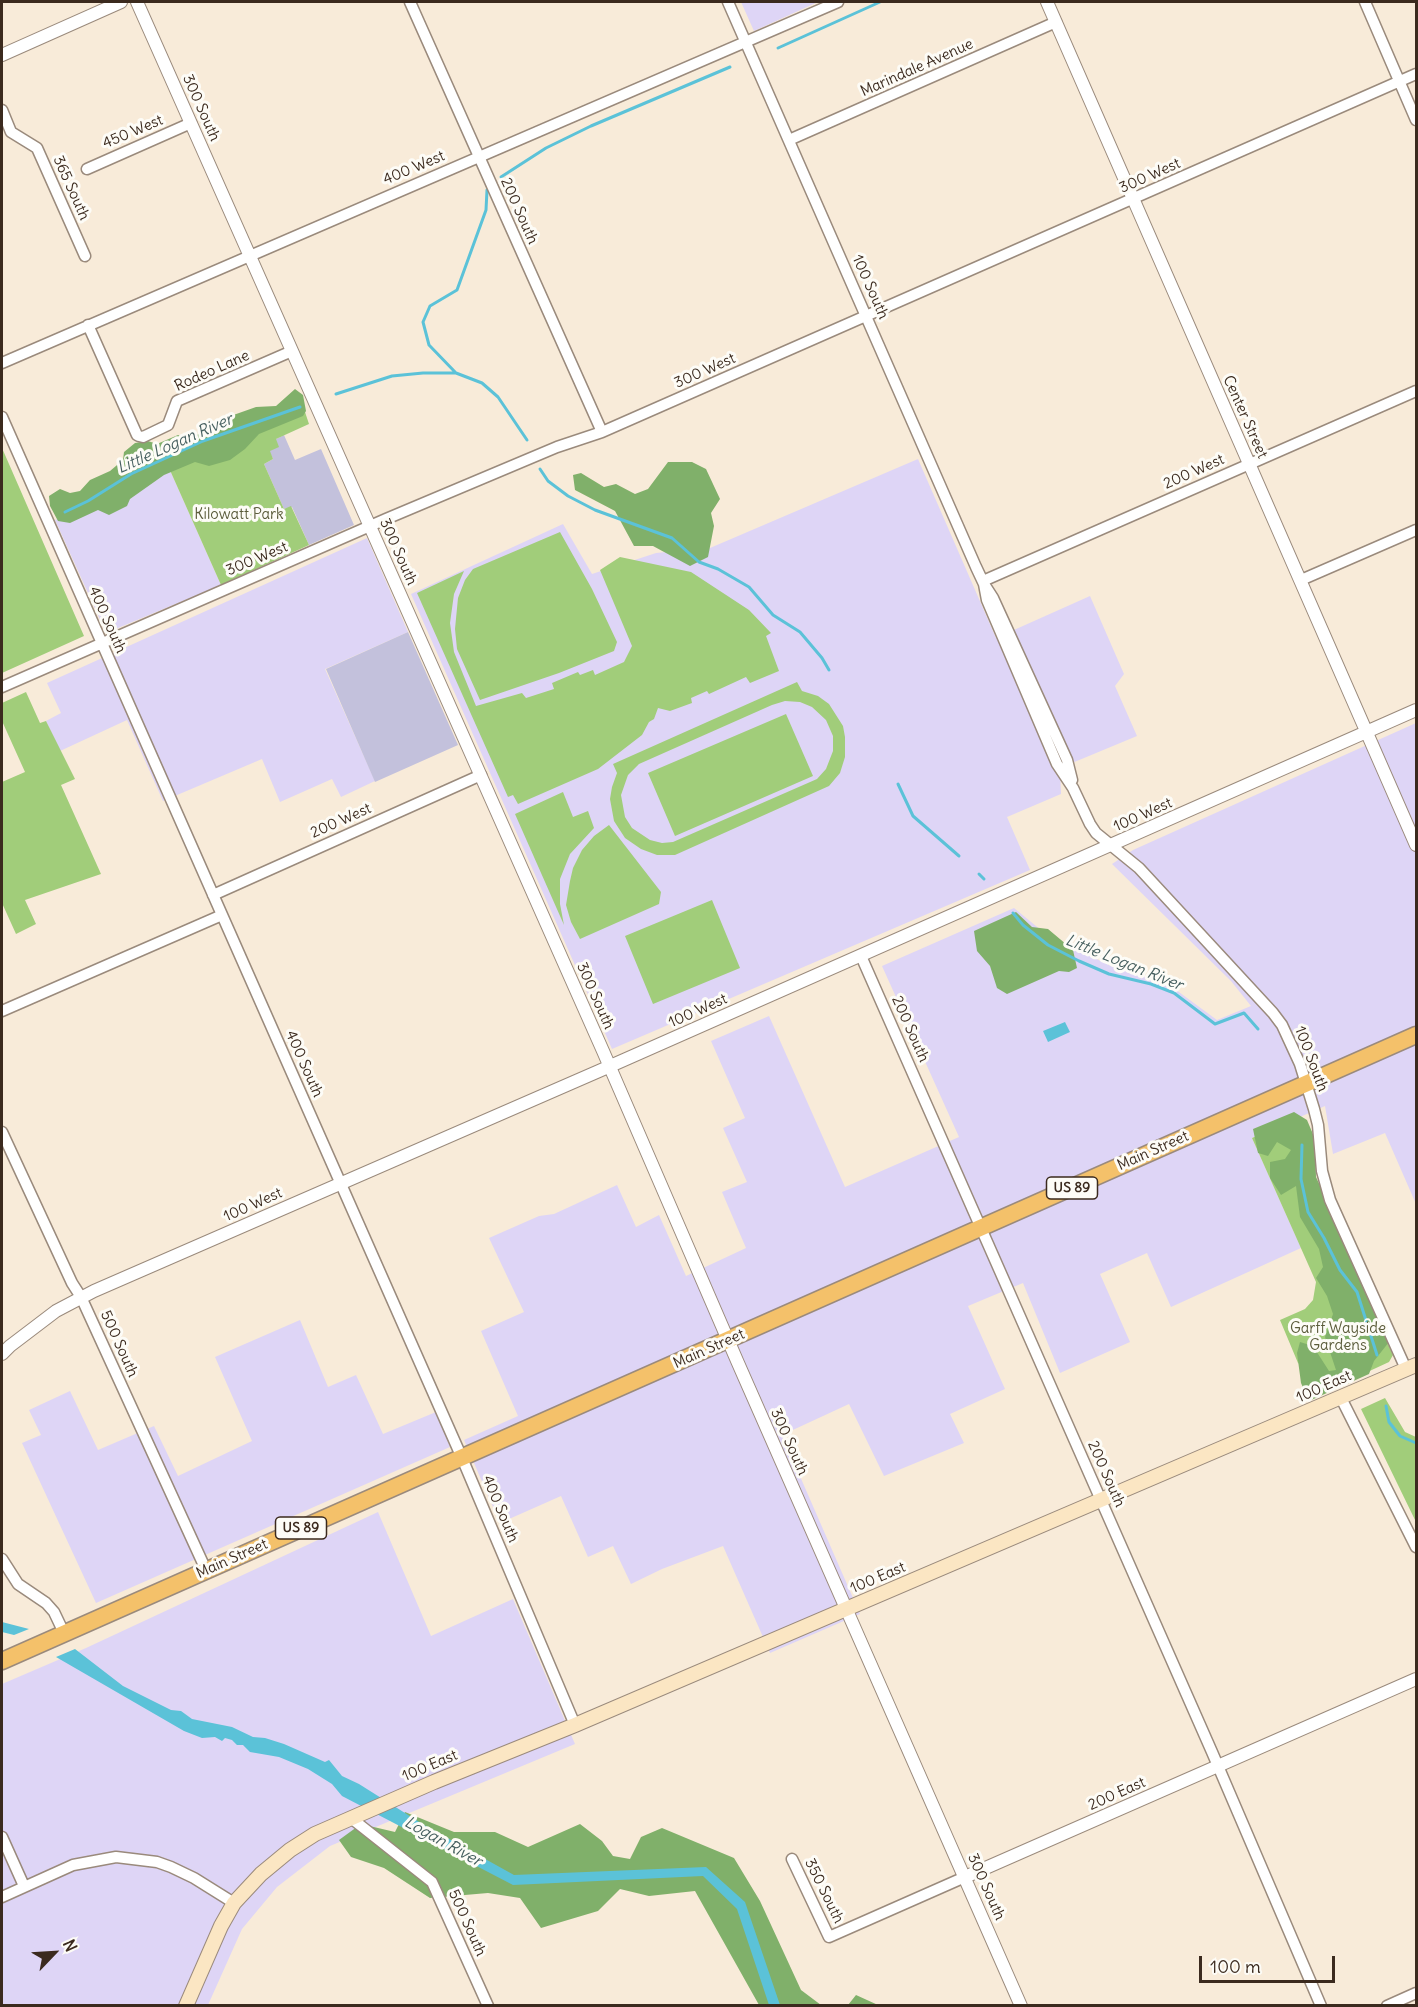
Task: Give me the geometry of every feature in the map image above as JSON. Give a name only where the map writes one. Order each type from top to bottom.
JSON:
[{"type":"highway","name":"Main Street","points":[[2,1661],[1416,1035]]},
{"type":"main road","name":"100 East","points":[[186,2006],[221,1926],[234,1903],[261,1874],[290,1850],[315,1834],[1101,1501],[1406,1369]]},
{"type":"street","points":[[2,55],[121,2]]},
{"type":"street","name":"300 South","points":[[137,2],[610,1066],[728,1341],[1021,2006]]},
{"type":"street","name":"200 South","points":[[410,2],[602,432]]},
{"type":"street","name":"100 South","points":[[728,2],[983,583],[993,598],[1067,760],[1073,788],[1090,824],[1096,833],[1139,868],[1282,1025],[1307,1083],[1318,1125],[1322,1171],[1330,1200],[1406,1369]]},
{"type":"street","name":"400 West","points":[[2,363],[838,2]]},
{"type":"street","name":"Center Street","points":[[1047,2],[1416,844]]},
{"type":"street","points":[[1365,2],[1416,120]]},
{"type":"street","name":"Marindale Avenue","points":[[789,140],[1056,22]]},
{"type":"street","name":"300 West","points":[[2,687],[369,526],[557,447],[602,432],[1134,200],[1416,74]]},
{"type":"street","name":"365 South","points":[[2,110],[11,132],[37,148],[85,256]]},
{"type":"street","name":"450 West","points":[[87,169],[191,123]]},
{"type":"street","name":"Rodeo Lane","points":[[88,325],[139,436],[168,425],[177,401],[292,351]]},
{"type":"street","name":"200 West","points":[[983,583],[1416,391]]},
{"type":"street","name":"400 South","points":[[2,417],[462,1458],[575,1725]]},
{"type":"street","points":[[1300,580],[1416,530]]},
{"type":"street","name":"100 West","points":[[2,1354],[56,1311],[81,1297],[1416,710]]},
{"type":"street","name":"200 West","points":[[213,895],[481,775]]},
{"type":"street","points":[[2,1011],[222,915]]},
{"type":"street","name":"200 South","points":[[861,956],[1218,1766],[1321,2006]]},
{"type":"street","name":"500 South","points":[[2,1132],[72,1283],[81,1297],[206,1570]]},
{"type":"street","points":[[1345,1396],[1416,1548]]},
{"type":"street","points":[[2,1559],[18,1584],[46,1603],[54,1612],[64,1633]]},
{"type":"street","name":"200 East","points":[[829,1937],[1416,1679]]},
{"type":"street","name":"500 South","points":[[351,1818],[432,1882],[488,2006]]},
{"type":"street","points":[[2,1837],[24,1886]]},
{"type":"street","points":[[2,1897],[73,1865],[116,1857],[157,1862],[179,1870],[234,1903]]},
{"type":"street","name":"350 South","points":[[792,1859],[829,1937]]},
{"type":"street","points":[[1387,2006],[1416,1993]]},
{"type":"shaded area","points":[[741,2],[818,2],[754,31]]},
{"type":"shaded area","points":[[284,435],[295,460],[321,449],[354,525],[309,545],[292,507],[284,509],[264,464],[273,459],[269,451],[276,439]]},
{"type":"shaded area","points":[[918,459],[996,638],[1090,596],[1124,674],[1115,686],[1137,736],[1060,768],[1061,794],[1007,817],[1030,870],[612,1049],[411,594],[563,524],[592,574],[656,553],[710,548]]},
{"type":"shaded area","points":[[169,468],[221,585],[106,633],[55,520]]},
{"type":"shaded area","points":[[367,538],[408,632],[325,669],[375,781],[341,797],[332,779],[280,802],[262,759],[163,801],[127,720],[60,751],[46,721],[61,713],[47,683]]},
{"type":"shaded area","points":[[408,632],[458,745],[375,782],[326,669]]},
{"type":"shaded area","points":[[1416,723],[1416,1204],[1385,1133],[1333,1154],[1325,1106],[1252,1138],[1301,1248],[1171,1307],[1147,1253],[1100,1274],[1130,1342],[1060,1373],[1023,1283],[968,1306],[1005,1389],[950,1414],[964,1443],[884,1476],[849,1404],[782,1435],[860,1614],[770,1653],[723,1546],[662,1569],[631,1584],[613,1546],[588,1557],[561,1496],[500,1523],[464,1440],[518,1416],[481,1331],[524,1312],[489,1238],[539,1216],[554,1214],[617,1185],[636,1227],[659,1215],[686,1276],[746,1248],[722,1192],[747,1182],[723,1128],[745,1118],[711,1041],[769,1016],[845,1187],[959,1137],[882,966],[1014,908],[1047,935],[1111,966],[1168,984],[1217,1020],[1251,1006],[1231,981],[1112,864],[1133,850]]},
{"type":"shaded area","points":[[300,1320],[328,1387],[356,1375],[383,1434],[436,1412],[450,1447],[96,1603],[22,1443],[41,1435],[29,1410],[70,1391],[98,1450],[154,1426],[178,1476],[252,1441],[215,1357]]},
{"type":"shaded area","points":[[378,1512],[431,1636],[513,1599],[575,1744],[330,1846],[277,1887],[242,1929],[208,2005],[2,2005],[2,1684],[86,1648]]},
{"type":"green space","points":[[295,389],[303,395],[306,411],[303,416],[259,434],[245,449],[230,460],[209,466],[195,462],[164,475],[130,499],[127,506],[109,515],[98,510],[70,523],[58,521],[50,506],[49,496],[60,489],[70,493],[80,491],[90,480],[110,471],[123,460],[124,452],[135,443],[148,441],[157,444],[178,435],[190,438],[203,432],[208,424],[256,407],[276,406]]},
{"type":"green space","name":"Kilowatt Park","points":[[304,409],[309,424],[276,439],[279,447],[270,451],[273,459],[264,464],[284,509],[291,506],[309,545],[221,585],[169,468]]},
{"type":"green space","points":[[2,448],[84,636],[2,673]]},
{"type":"green space","points":[[668,462],[692,462],[706,469],[720,499],[711,513],[714,526],[708,557],[690,566],[653,546],[634,546],[615,511],[575,490],[573,475],[581,473],[604,487],[616,484],[635,494],[648,489]]},
{"type":"green space","points":[[560,532],[592,589],[617,642],[614,651],[480,700],[457,649],[455,629],[458,598],[465,580],[473,569]]},
{"type":"green space","points":[[620,557],[691,572],[749,610],[771,633],[766,636],[779,671],[750,683],[746,677],[709,694],[707,691],[691,698],[692,703],[670,711],[658,708],[654,719],[649,722],[642,735],[598,769],[518,804],[513,795],[508,797],[417,593],[464,571],[454,594],[450,623],[454,652],[476,706],[522,693],[526,698],[554,689],[552,683],[578,672],[580,675],[593,670],[595,675],[624,662],[632,646],[600,570]]},
{"type":"green space","points":[[797,682],[802,691],[818,696],[829,704],[843,726],[845,737],[845,757],[840,773],[829,786],[675,855],[657,855],[641,849],[625,838],[614,821],[610,799],[617,773],[613,764]],"holes":[[[785,701],[800,702],[812,707],[826,720],[833,736],[833,751],[826,769],[817,779],[673,842],[662,843],[650,840],[632,828],[625,817],[621,795],[628,775],[639,764],[772,705]]]},
{"type":"green space","points":[[26,692],[40,723],[46,721],[75,779],[61,785],[101,874],[25,900],[36,924],[16,934],[2,903],[2,782],[25,772],[2,721],[2,703]]},
{"type":"green space","points":[[786,714],[813,776],[675,836],[648,773]]},
{"type":"green space","points":[[563,792],[573,817],[588,811],[594,828],[570,854],[560,879],[560,904],[564,925],[515,814]]},
{"type":"green space","points":[[609,825],[661,892],[659,904],[580,939],[571,922],[566,905],[573,868],[582,850],[594,836]]},
{"type":"green space","points":[[712,900],[740,968],[653,1004],[625,936]]},
{"type":"green space","points":[[1016,912],[1032,927],[1048,929],[1073,950],[1077,968],[1069,972],[1059,971],[1007,994],[997,988],[990,966],[977,951],[974,931]]},
{"type":"green space","name":"Garff Wayside Gardens","points":[[1294,1112],[1307,1120],[1315,1139],[1316,1177],[1389,1342],[1374,1361],[1369,1374],[1309,1401],[1301,1383],[1297,1353],[1300,1342],[1313,1346],[1329,1371],[1336,1370],[1325,1337],[1333,1314],[1327,1296],[1316,1278],[1323,1267],[1319,1249],[1300,1217],[1296,1186],[1281,1195],[1270,1178],[1270,1162],[1285,1159],[1291,1150],[1277,1142],[1268,1156],[1258,1153],[1253,1129]]},
{"type":"green space","name":"Garff Wayside Gardens","points":[[1298,1118],[1312,1181],[1393,1355],[1389,1362],[1348,1381],[1308,1369],[1298,1363],[1280,1320],[1305,1309],[1313,1300],[1316,1282],[1252,1138]]},
{"type":"green space","points":[[1385,1398],[1405,1432],[1416,1437],[1416,1522],[1361,1409]]},
{"type":"green space","points":[[405,1812],[454,1832],[495,1832],[528,1847],[580,1824],[602,1841],[613,1856],[630,1859],[641,1837],[662,1828],[734,1858],[760,1901],[801,1990],[821,2005],[759,2005],[695,1891],[649,1896],[620,1889],[598,1911],[541,1928],[520,1898],[488,1893],[430,1898],[384,1868],[351,1857],[339,1840],[361,1824],[395,1832]]},
{"type":"green space","points":[[856,1995],[878,2005],[848,2005]]},
{"type":"water","points":[[1065,1022],[1070,1032],[1048,1042],[1043,1031]]},
{"type":"water","points":[[2,1622],[29,1629],[14,1635],[2,1632]]},
{"type":"water","name":"Logan River","points":[[75,1649],[123,1686],[171,1710],[181,1711],[192,1719],[232,1727],[253,1737],[284,1744],[325,1762],[329,1760],[342,1776],[514,1875],[706,1867],[745,1902],[780,2005],[769,2005],[737,1909],[703,1876],[513,1885],[342,1796],[332,1784],[308,1769],[279,1757],[250,1752],[243,1745],[237,1745],[232,1740],[225,1738],[222,1741],[215,1737],[202,1738],[184,1731],[56,1657]]},
{"type":"waterway","points":[[778,48],[880,2]]},
{"type":"waterway","points":[[501,177],[546,148],[591,126],[730,67]]},
{"type":"waterway","points":[[456,373],[429,345],[423,322],[430,306],[457,290],[486,210],[487,190]]},
{"type":"waterway","name":"Little Logan River","points":[[336,394],[392,376],[456,373],[482,383],[498,397],[527,440]]},
{"type":"waterway","name":"Little Logan River","points":[[65,512],[88,501],[131,474],[203,441],[300,407]]},
{"type":"waterway","name":"Little Logan River","points":[[540,469],[548,481],[568,496],[595,510],[672,538],[699,562],[718,569],[749,587],[773,615],[800,632],[829,670]]},
{"type":"waterway","name":"Little Logan River","points":[[898,784],[913,816],[959,856]]},
{"type":"waterway","name":"Little Logan River","points":[[979,874],[984,879]]},
{"type":"waterway","name":"Little Logan River","points":[[1013,913],[1023,925],[1048,945],[1079,961],[1109,974],[1151,984],[1174,993],[1215,1024],[1244,1013],[1258,1029]]},
{"type":"waterway","name":"Little Logan River","points":[[1302,1145],[1301,1179],[1308,1212],[1340,1270],[1357,1292],[1377,1355]]},
{"type":"waterway","name":"Little Logan River","points":[[1386,1406],[1389,1422],[1400,1436],[1416,1443]]}]
